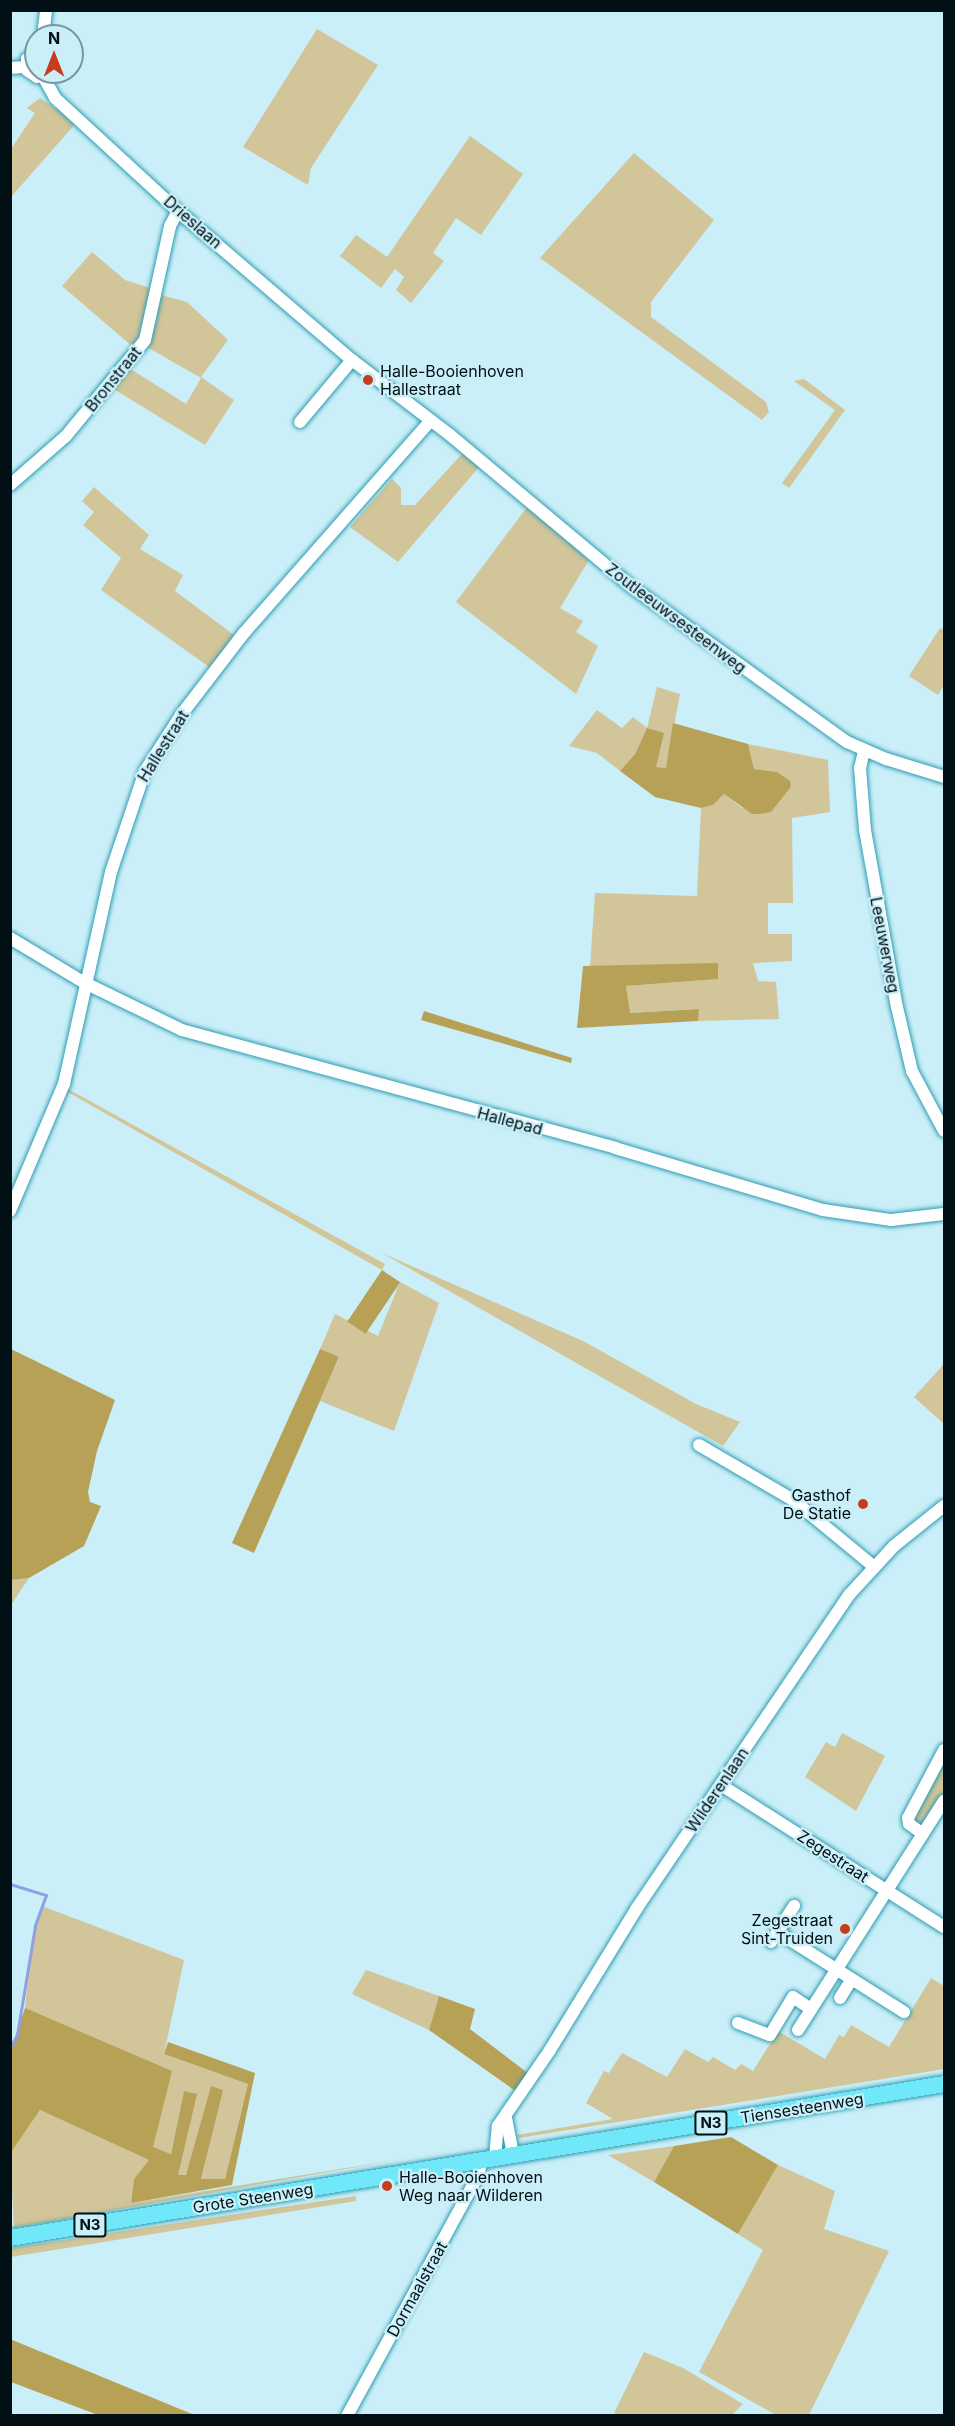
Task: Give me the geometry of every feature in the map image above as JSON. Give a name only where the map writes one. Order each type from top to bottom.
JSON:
[{"type":"main road","name":"Tiensesteenweg","points":[[588,2143],[945,2084]]},
{"type":"main road","name":"Grote Steenweg","points":[[10,2238],[588,2143]]},
{"type":"street","name":"Drieslaan","points":[[50,84],[55,98],[178,211],[352,360],[430,421]]},
{"type":"street","name":"Bronstraat","points":[[10,484],[66,436],[145,340],[170,226],[178,211]]},
{"type":"street","points":[[300,422],[352,360]]},
{"type":"street","name":"Zoutleeuwsesteenweg","points":[[430,421],[632,587],[826,729],[864,751],[945,777]]},
{"type":"street","name":"Hallestraat","points":[[10,1211],[64,1084],[85,983],[126,817],[160,745],[244,633],[430,421]]},
{"type":"street","name":"Leeuwerweg","points":[[864,751],[860,768],[865,830],[908,1058],[928,1106],[945,1131]]},
{"type":"street","points":[[10,938],[85,983]]},
{"type":"street","name":"Hallepad","points":[[85,983],[182,1030],[615,1148],[769,1196],[872,1219],[945,1214]]},
{"type":"street","points":[[699,1445],[793,1500],[873,1566]]},
{"type":"street","name":"Wilderenlaan","points":[[506,2118],[624,1928],[849,1595],[873,1566],[945,1506]]},
{"type":"street","points":[[923,1834],[909,1824],[908,1818],[945,1750]]},
{"type":"street","name":"Zegestraat","points":[[721,1785],[945,1928]]},
{"type":"street","points":[[798,2030],[945,1801]]},
{"type":"street","points":[[794,1906],[775,1938],[836,1969],[904,2012]]},
{"type":"street","points":[[840,1998],[852,1979]]},
{"type":"street","points":[[738,2023],[770,2035],[792,1998],[811,2009]]},
{"type":"street","points":[[506,2118],[513,2155]]},
{"type":"street","points":[[488,2159],[498,2126],[506,2118]]},
{"type":"street","name":"Dormaalstraat","points":[[347,2415],[488,2159]]},
{"type":"shaded area","points":[[317,29],[378,65],[311,168],[308,185],[243,147]]},
{"type":"shaded area","points":[[40,98],[76,123],[11,197],[11,149],[35,113],[27,108]]},
{"type":"shaded area","points":[[470,136],[523,174],[481,235],[456,218],[433,253],[444,261],[411,303],[396,290],[404,277],[395,269],[381,288],[340,256],[356,235],[387,257]]},
{"type":"shaded area","points":[[634,153],[714,220],[651,302],[651,317],[766,402],[769,412],[762,420],[540,258]]},
{"type":"shaded area","points":[[92,252],[125,280],[153,289],[144,327],[133,347],[62,286]]},
{"type":"shaded area","points":[[161,295],[187,302],[228,340],[201,377],[234,400],[205,445],[112,388],[129,368],[186,404],[201,378],[147,347]]},
{"type":"shaded area","points":[[804,379],[845,410],[789,488],[782,483],[835,410],[794,381]]},
{"type":"shaded area","points":[[462,454],[479,467],[398,562],[350,527],[392,479],[401,488],[401,505],[415,505]]},
{"type":"shaded area","points":[[94,487],[149,535],[140,549],[183,575],[175,591],[234,635],[212,669],[101,590],[121,558],[83,525],[94,512],[82,501]]},
{"type":"shaded area","points":[[527,507],[589,560],[560,608],[583,621],[576,632],[598,646],[576,694],[456,602]]},
{"type":"shaded area","points":[[940,628],[944,630],[944,685],[938,695],[909,676]]},
{"type":"shaded area","points":[[657,687],[680,694],[666,768],[656,767],[647,728]]},
{"type":"shaded area","points":[[597,710],[622,728],[633,717],[647,728],[635,754],[620,771],[597,753],[569,746]]},
{"type":"shaded area","points":[[673,723],[748,744],[754,769],[777,772],[790,781],[791,787],[771,812],[759,814],[752,814],[724,794],[713,805],[701,808],[655,797],[620,771],[635,754],[647,728],[664,733],[656,767],[666,768]]},
{"type":"shaded area","points":[[748,744],[828,760],[830,812],[792,818],[793,903],[768,903],[768,934],[792,934],[792,961],[753,963],[758,981],[776,982],[779,1019],[698,1021],[698,1009],[629,1013],[626,986],[717,979],[590,966],[595,893],[697,896],[701,808],[713,805],[724,794],[742,808],[771,812],[791,787],[777,772],[754,769]]},
{"type":"shaded area","points":[[718,963],[718,979],[626,986],[630,1013],[699,1009],[698,1021],[577,1028],[583,966]]},
{"type":"shaded area","points":[[424,1011],[572,1058],[571,1063],[421,1020]]},
{"type":"shaded area","points":[[68,1089],[385,1264],[382,1270],[66,1091]]},
{"type":"shaded area","points":[[382,1253],[583,1341],[696,1404],[740,1422],[723,1446]]},
{"type":"shaded area","points":[[382,1270],[400,1282],[366,1334],[347,1321]]},
{"type":"shaded area","points":[[400,1282],[439,1303],[394,1431],[320,1401],[339,1358],[320,1349],[335,1314],[378,1336]]},
{"type":"shaded area","points":[[11,1349],[115,1400],[97,1451],[88,1492],[90,1502],[101,1506],[84,1546],[29,1578],[11,1580]]},
{"type":"shaded area","points":[[320,1349],[339,1357],[254,1553],[232,1543]]},
{"type":"shaded area","points":[[944,1364],[944,1424],[914,1397]]},
{"type":"shaded area","points":[[29,1578],[11,1605],[11,1580]]},
{"type":"shaded area","points":[[842,1733],[885,1756],[856,1811],[805,1777],[826,1742],[835,1747]]},
{"type":"shaded area","points":[[944,1755],[944,1794],[921,1826],[914,1823],[914,1814]]},
{"type":"shaded area","points":[[42,1906],[184,1960],[164,2054],[248,2084],[225,2179],[201,2180],[222,2090],[211,2087],[186,2176],[177,2175],[184,2091],[171,2154],[152,2147],[25,2008],[32,1938]]},
{"type":"shaded area","points":[[366,1970],[439,1996],[429,2030],[352,1994]]},
{"type":"shaded area","points":[[931,1978],[944,1986],[944,2069],[519,2138],[517,2135],[613,2119],[586,2103],[604,2071],[609,2073],[622,2053],[667,2077],[685,2049],[708,2062],[713,2057],[735,2070],[741,2064],[753,2071],[778,2031],[825,2059],[839,2035],[844,2037],[851,2025],[889,2047]]},
{"type":"shaded area","points":[[439,1996],[475,2009],[470,2029],[529,2074],[517,2092],[429,2030]]},
{"type":"shaded area","points":[[25,2008],[172,2071],[153,2147],[171,2154],[184,2091],[197,2094],[178,2175],[186,2175],[211,2086],[223,2090],[201,2179],[225,2179],[248,2084],[164,2054],[168,2042],[255,2073],[232,2185],[131,2203],[134,2179],[149,2160],[40,2110],[11,2152],[11,2049]]},
{"type":"shaded area","points":[[40,2110],[149,2160],[134,2179],[131,2203],[396,2160],[14,2228],[10,2152]]},
{"type":"shaded area","points":[[731,2137],[778,2165],[738,2234],[654,2182],[674,2146]]},
{"type":"shaded area","points":[[674,2146],[654,2182],[608,2155]]},
{"type":"shaded area","points":[[778,2165],[835,2191],[824,2229],[889,2251],[809,2415],[776,2415],[699,2372],[763,2250],[738,2234]]},
{"type":"shaded area","points":[[356,2196],[356,2201],[11,2257],[11,2248]]},
{"type":"shaded area","points":[[10,2339],[192,2414],[98,2415],[11,2382]]},
{"type":"shaded area","points":[[644,2352],[683,2368],[743,2404],[732,2415],[619,2415],[614,2413]]},
{"type":"waterway","points":[[10,1884],[46,1895],[35,1926],[17,2035],[10,2047]]},
{"type":"waterway","points":[[10,2101],[10,2112]]},
{"type":"place","name":"Halle-Booienhoven Hallestraat","points":[[368,380]]},
{"type":"place","name":"Gasthof De Statie","points":[[863,1504]]},
{"type":"place","name":"Zegestraat Sint-Truiden","points":[[845,1929]]},
{"type":"place","name":"Halle-Booienhoven Weg naar Wilderen","points":[[387,2186]]}]
